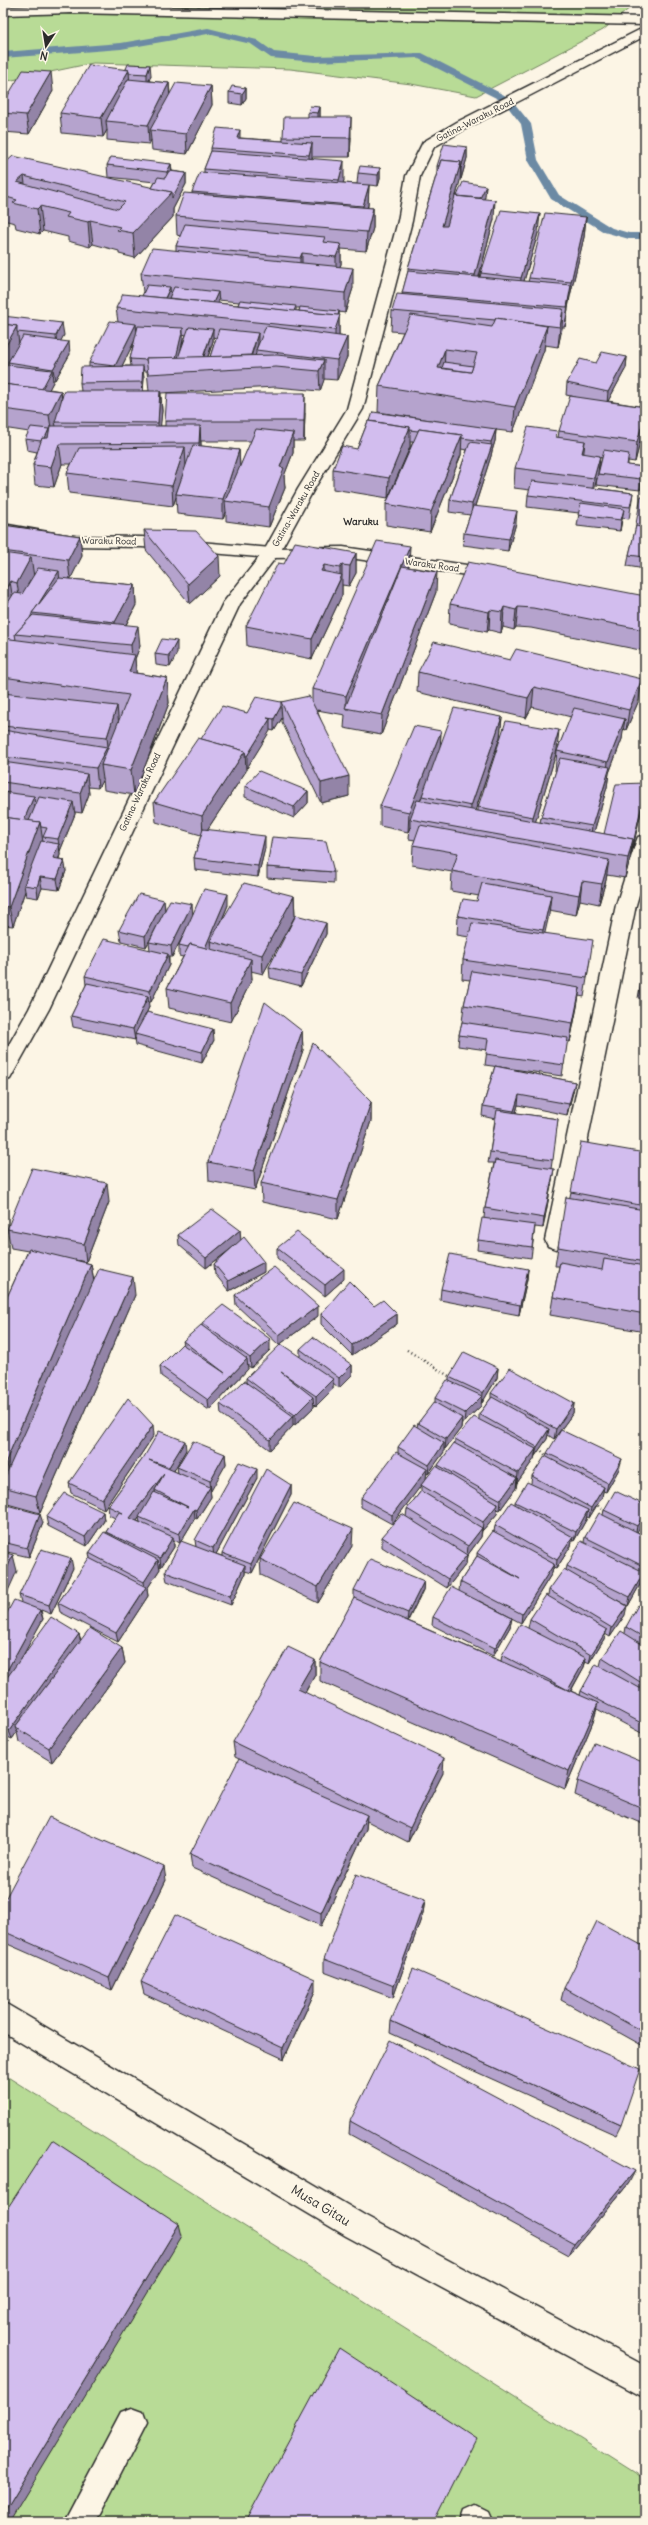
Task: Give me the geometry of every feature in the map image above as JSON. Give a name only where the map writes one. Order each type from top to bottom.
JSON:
[{"type":"street","points":[[3,11],[72,9],[645,21]]},
{"type":"street","name":"Gatina-Waraku Road","points":[[3,1073],[39,1008],[171,728],[232,603],[271,552],[306,489],[355,410],[405,221],[413,176],[428,145],[462,125],[536,89],[645,31]]},
{"type":"street","name":"Waraku Road","points":[[3,529],[71,541],[142,542],[271,552],[343,552],[509,576]]},
{"type":"street","points":[[556,1240],[626,905],[645,842]]},
{"type":"street","name":"Musa Gitau","points":[[3,2016],[356,2226],[645,2383]]},
{"type":"street","points":[[79,2522],[132,2424]]},
{"type":"path","points":[[407,1350],[459,1382]]},
{"type":"path","points":[[536,1446],[553,1462]]},
{"type":"path","points":[[592,1500],[609,1516]]},
{"type":"green space","points":[[3,3],[636,3],[603,30],[476,96],[411,84],[290,69],[93,63],[3,82]]},
{"type":"green space","points":[[3,2074],[645,2479],[645,2522],[3,2522]]},
{"type":"building","points":[[128,64],[150,65],[147,74],[129,73],[129,70],[126,69]]},
{"type":"building","points":[[89,65],[129,70],[101,118],[60,113]]},
{"type":"building","points":[[23,70],[51,72],[26,115],[3,113],[3,104]]},
{"type":"building","points":[[128,79],[169,83],[148,125],[106,121]]},
{"type":"building","points":[[176,83],[211,86],[186,134],[150,130]]},
{"type":"building","points":[[232,86],[246,88],[242,94],[229,92]]},
{"type":"building","points":[[310,106],[320,107],[318,113],[308,112]]},
{"type":"building","points":[[284,117],[351,117],[350,138],[283,137]]},
{"type":"building","points":[[217,128],[240,130],[237,138],[312,143],[309,155],[211,148]]},
{"type":"building","points":[[444,144],[467,147],[461,168],[461,162],[441,160],[439,166],[437,166]]},
{"type":"building","points":[[211,151],[344,161],[339,180],[204,169]]},
{"type":"building","points":[[13,156],[172,192],[133,233],[117,230],[120,227],[90,220],[88,222],[66,217],[69,213],[40,206],[37,209],[13,203],[17,200],[3,196],[3,165]],"holes":[[[24,176],[125,202],[118,209],[17,182]]]},
{"type":"building","points":[[111,157],[171,164],[167,172],[107,165]]},
{"type":"building","points":[[441,160],[461,162],[442,226],[447,226],[455,196],[495,200],[475,275],[408,268]]},
{"type":"building","points":[[360,166],[380,168],[378,175],[358,173]]},
{"type":"building","points":[[169,171],[186,173],[172,198],[172,192],[152,188],[158,177],[165,178]]},
{"type":"building","points":[[200,172],[369,185],[363,206],[192,192]]},
{"type":"building","points":[[463,182],[486,186],[480,198],[457,196]]},
{"type":"building","points":[[184,193],[373,208],[367,232],[176,216]]},
{"type":"building","points":[[501,210],[540,214],[521,278],[481,273]]},
{"type":"building","points":[[545,213],[586,217],[571,282],[529,278]]},
{"type":"building","points":[[185,224],[325,237],[323,242],[341,244],[336,257],[302,253],[300,258],[176,246]]},
{"type":"building","points":[[152,248],[353,268],[345,293],[141,273]]},
{"type":"building","points":[[408,271],[571,285],[567,307],[402,293]]},
{"type":"building","points":[[147,285],[170,287],[165,298],[142,296]]},
{"type":"building","points":[[174,287],[218,292],[213,303],[169,298]]},
{"type":"building","points":[[123,294],[340,315],[335,330],[116,308]]},
{"type":"building","points":[[397,294],[563,309],[560,327],[496,318],[495,320],[392,311]]},
{"type":"building","points":[[240,300],[296,306],[294,311],[238,305]]},
{"type":"building","points":[[300,307],[339,311],[338,315],[299,311]]},
{"type":"building","points":[[411,315],[492,327],[496,318],[547,326],[515,407],[379,386]],"holes":[[[445,349],[477,353],[471,372],[438,368]]]},
{"type":"building","points":[[3,316],[62,323],[56,336],[17,332],[17,326],[3,324]]},
{"type":"building","points":[[110,321],[136,324],[115,366],[89,363]]},
{"type":"building","points":[[3,324],[17,326],[4,349],[3,349]]},
{"type":"building","points":[[138,326],[183,328],[176,358],[146,358],[147,360],[130,359]]},
{"type":"building","points":[[266,326],[347,337],[337,360],[256,350]]},
{"type":"building","points":[[189,327],[213,329],[203,357],[178,358]]},
{"type":"building","points":[[219,329],[258,333],[251,355],[210,357]]},
{"type":"building","points":[[23,336],[69,342],[53,369],[8,362]]},
{"type":"building","points":[[602,352],[627,357],[608,392],[567,383],[580,359],[596,363]]},
{"type":"building","points":[[277,355],[324,360],[319,371],[276,367],[148,374],[146,358]]},
{"type":"building","points":[[444,362],[473,366],[471,372],[442,368]]},
{"type":"building","points":[[7,365],[52,370],[42,389],[3,384],[3,372]]},
{"type":"building","points":[[143,366],[142,382],[80,383],[81,367]]},
{"type":"building","points":[[3,384],[61,391],[49,415],[3,409]]},
{"type":"building","points":[[64,391],[160,391],[158,423],[55,422]]},
{"type":"building","points":[[645,392],[645,405],[640,404]]},
{"type":"building","points":[[167,393],[305,393],[304,421],[165,421]]},
{"type":"building","points":[[570,396],[645,407],[645,414],[637,442],[559,431]]},
{"type":"building","points":[[373,412],[496,429],[491,442],[462,438],[462,435],[419,429],[418,431],[410,430],[410,427],[370,421]]},
{"type":"building","points":[[368,421],[410,427],[389,478],[333,469],[342,446],[357,449]]},
{"type":"building","points":[[50,426],[200,426],[199,443],[59,444],[51,467],[33,465],[42,438],[48,438]]},
{"type":"building","points":[[31,427],[49,429],[45,438],[42,438],[41,441],[25,439]]},
{"type":"building","points":[[528,427],[557,431],[556,437],[585,441],[582,453],[600,456],[594,478],[515,468]]},
{"type":"building","points":[[256,429],[293,433],[280,467],[284,468],[269,507],[225,501]]},
{"type":"building","points":[[419,429],[462,435],[431,512],[386,504]]},
{"type":"building","points":[[470,442],[492,445],[472,504],[450,500]]},
{"type":"building","points":[[193,445],[239,450],[223,499],[176,494]]},
{"type":"building","points":[[185,447],[172,486],[67,473],[79,448]]},
{"type":"building","points":[[604,450],[629,454],[627,465],[644,467],[641,479],[598,474]]},
{"type":"building","points":[[532,481],[633,493],[630,507],[528,495]]},
{"type":"building","points":[[641,496],[645,497],[645,525],[636,524]]},
{"type":"building","points":[[581,503],[624,509],[621,520],[578,515]]},
{"type":"building","points":[[473,506],[517,511],[509,539],[464,533]]},
{"type":"building","points":[[3,525],[80,536],[68,560],[3,551]]},
{"type":"building","points":[[636,526],[645,528],[645,557],[629,555]]},
{"type":"building","points":[[144,530],[196,531],[219,556],[188,584]]},
{"type":"building","points":[[377,541],[410,546],[346,696],[312,689]]},
{"type":"building","points":[[295,542],[356,553],[350,566],[342,565],[340,568],[324,565],[321,571],[342,575],[312,639],[246,626],[278,563],[284,564]]},
{"type":"building","points":[[3,553],[31,557],[17,583],[10,581],[3,594]]},
{"type":"building","points":[[468,562],[645,596],[645,630],[533,608],[518,607],[516,610],[504,607],[502,612],[490,610],[489,612],[450,604]]},
{"type":"building","points":[[402,566],[437,572],[382,715],[345,708]]},
{"type":"building","points":[[38,568],[59,571],[30,618],[15,634],[16,640],[3,638],[3,611],[14,593],[22,594]]},
{"type":"building","points":[[59,578],[135,585],[115,622],[32,613]]},
{"type":"building","points":[[33,615],[138,626],[131,645],[15,634]]},
{"type":"building","points":[[3,638],[135,655],[129,672],[167,678],[131,770],[101,765],[129,695],[3,677]]},
{"type":"building","points":[[162,639],[177,641],[169,656],[155,654]]},
{"type":"building","points":[[434,642],[510,660],[516,649],[642,679],[629,710],[534,687],[528,698],[418,672]]},
{"type":"building","points":[[3,693],[117,706],[107,737],[3,726]]},
{"type":"building","points":[[309,696],[349,776],[321,783],[281,702]]},
{"type":"building","points":[[256,697],[281,702],[281,706],[274,719],[267,718],[270,719],[247,756],[245,751],[201,739],[222,706],[247,713]]},
{"type":"building","points":[[454,708],[502,717],[471,806],[422,796]]},
{"type":"building","points":[[574,708],[625,719],[608,762],[557,751]]},
{"type":"building","points":[[506,721],[559,730],[533,817],[478,807]]},
{"type":"building","points":[[414,726],[441,731],[409,812],[380,806]]},
{"type":"building","points":[[3,730],[107,747],[96,768],[3,757]]},
{"type":"building","points":[[198,738],[245,751],[202,816],[154,802]]},
{"type":"building","points":[[560,758],[610,767],[592,826],[541,817]]},
{"type":"building","points":[[3,762],[87,774],[80,793],[3,782]]},
{"type":"building","points":[[259,771],[308,791],[294,807],[245,786]]},
{"type":"building","points":[[645,783],[645,790],[633,844],[633,839],[604,834],[616,784]]},
{"type":"building","points":[[3,792],[34,796],[24,820],[3,817]]},
{"type":"building","points":[[39,797],[73,802],[58,839],[43,837],[47,828],[41,827],[40,822],[29,821]]},
{"type":"building","points":[[417,800],[633,839],[628,858],[410,819]]},
{"type":"building","points":[[3,817],[40,822],[9,907],[3,906]]},
{"type":"building","points":[[420,825],[609,860],[602,884],[582,881],[579,895],[452,871],[458,853],[413,845]]},
{"type":"building","points":[[203,829],[265,836],[258,866],[194,858]]},
{"type":"building","points":[[272,837],[326,841],[334,872],[267,867]]},
{"type":"building","points":[[41,841],[59,844],[53,858],[64,860],[57,879],[40,877],[37,887],[24,885]]},
{"type":"building","points":[[244,883],[294,896],[262,955],[210,941]]},
{"type":"building","points":[[482,883],[551,895],[543,930],[458,916],[463,899],[477,901]]},
{"type":"building","points":[[204,889],[228,894],[205,948],[190,944],[188,947],[179,945]]},
{"type":"building","points":[[139,894],[164,900],[145,936],[119,930]]},
{"type":"building","points":[[170,900],[192,904],[171,946],[149,942]]},
{"type":"building","points":[[296,915],[326,923],[301,975],[269,967]]},
{"type":"building","points":[[472,923],[593,940],[587,978],[463,960]]},
{"type":"building","points":[[104,939],[168,954],[150,991],[85,976]]},
{"type":"building","points":[[190,944],[251,959],[230,1003],[167,988]]},
{"type":"building","points":[[645,960],[645,979],[641,979]]},
{"type":"building","points":[[472,971],[580,988],[573,1023],[464,1005]]},
{"type":"building","points":[[87,983],[148,996],[133,1029],[71,1016]]},
{"type":"building","points":[[265,1002],[302,1031],[254,1171],[208,1162]]},
{"type":"building","points":[[147,1012],[213,1029],[202,1052],[135,1034]]},
{"type":"building","points":[[462,1022],[568,1038],[564,1065],[486,1054],[488,1039],[459,1035]]},
{"type":"building","points":[[313,1043],[371,1102],[338,1200],[261,1183]]},
{"type":"building","points":[[495,1066],[575,1082],[569,1104],[519,1095],[514,1111],[483,1106]]},
{"type":"building","points":[[497,1110],[558,1119],[553,1160],[490,1152]]},
{"type":"building","points":[[581,1142],[645,1153],[645,1206],[571,1192]]},
{"type":"building","points":[[495,1160],[554,1169],[544,1218],[485,1208]]},
{"type":"building","points":[[32,1168],[107,1183],[84,1244],[7,1229]]},
{"type":"building","points":[[566,1197],[645,1210],[645,1262],[558,1247]]},
{"type":"building","points":[[212,1209],[240,1230],[206,1258],[178,1235]]},
{"type":"building","points":[[482,1218],[535,1225],[532,1247],[478,1240]]},
{"type":"building","points":[[297,1232],[344,1269],[325,1285],[277,1248]]},
{"type":"building","points":[[244,1237],[264,1262],[228,1281],[214,1264]]},
{"type":"building","points":[[29,1249],[91,1264],[6,1461],[3,1460],[3,1306]]},
{"type":"building","points":[[450,1254],[528,1269],[520,1305],[441,1289]]},
{"type":"building","points":[[604,1259],[645,1266],[645,1314],[553,1297],[560,1262],[602,1270]]},
{"type":"building","points":[[274,1267],[318,1306],[279,1335],[235,1295]]},
{"type":"building","points":[[99,1269],[133,1277],[36,1496],[3,1487],[3,1481]]},
{"type":"building","points":[[349,1281],[374,1306],[383,1300],[397,1314],[352,1345],[321,1314]]},
{"type":"building","points":[[223,1305],[270,1339],[250,1358],[202,1323]]},
{"type":"building","points":[[201,1325],[247,1359],[208,1400],[160,1366],[182,1344],[225,1373],[183,1341]]},
{"type":"building","points":[[313,1337],[352,1365],[339,1378],[300,1349]]},
{"type":"building","points":[[281,1344],[333,1379],[316,1396],[281,1372],[313,1397],[295,1415],[246,1378]]},
{"type":"building","points":[[464,1352],[498,1368],[483,1393],[449,1377]]},
{"type":"building","points":[[510,1368],[574,1403],[556,1429],[491,1393]]},
{"type":"building","points":[[447,1380],[482,1396],[465,1413],[435,1398]]},
{"type":"building","points":[[244,1381],[293,1416],[270,1440],[220,1404]]},
{"type":"building","points":[[492,1397],[549,1429],[537,1447],[479,1414]]},
{"type":"building","points":[[128,1398],[153,1425],[102,1499],[69,1483]]},
{"type":"building","points":[[434,1402],[462,1418],[446,1439],[418,1423]]},
{"type":"building","points":[[474,1417],[536,1449],[518,1473],[455,1439]]},
{"type":"building","points":[[414,1425],[444,1443],[429,1465],[398,1447]]},
{"type":"building","points":[[561,1430],[622,1459],[608,1483],[547,1453]]},
{"type":"building","points":[[159,1431],[185,1441],[169,1467],[149,1460],[210,1487],[196,1510],[194,1509],[179,1534],[139,1517],[154,1492],[188,1507],[155,1490],[164,1474],[130,1518],[173,1537],[160,1558],[106,1532],[119,1512],[123,1513],[108,1506],[144,1457]]},
{"type":"building","points":[[193,1441],[225,1454],[210,1481],[177,1467]]},
{"type":"building","points":[[454,1443],[517,1478],[501,1500],[438,1465]]},
{"type":"building","points":[[396,1452],[427,1469],[392,1515],[361,1498]]},
{"type":"building","points":[[545,1456],[604,1487],[591,1508],[532,1476]]},
{"type":"building","points":[[239,1462],[257,1469],[213,1548],[195,1540]]},
{"type":"building","points":[[436,1466],[498,1504],[483,1522],[421,1485]]},
{"type":"building","points":[[266,1469],[291,1485],[251,1564],[222,1553]]},
{"type":"building","points":[[3,1472],[7,1473],[3,1481]]},
{"type":"building","points":[[527,1482],[588,1510],[576,1532],[515,1502]]},
{"type":"building","points":[[421,1491],[482,1528],[468,1546],[407,1509]]},
{"type":"building","points":[[615,1491],[645,1505],[645,1512],[637,1526],[604,1510]]},
{"type":"building","points":[[64,1493],[103,1512],[85,1537],[46,1517]]},
{"type":"building","points":[[511,1502],[573,1537],[557,1560],[495,1525]]},
{"type":"building","points":[[294,1503],[353,1529],[318,1587],[260,1559]]},
{"type":"building","points":[[3,1504],[40,1514],[27,1548],[3,1542]]},
{"type":"building","points":[[599,1513],[645,1536],[645,1567],[585,1537]]},
{"type":"building","points":[[402,1514],[467,1555],[448,1579],[382,1537]]},
{"type":"building","points":[[493,1531],[554,1564],[522,1614],[460,1582],[477,1556],[520,1579],[477,1553]]},
{"type":"building","points":[[104,1532],[158,1560],[144,1582],[89,1553]]},
{"type":"building","points":[[181,1541],[245,1565],[230,1596],[165,1572]]},
{"type":"building","points":[[581,1541],[644,1572],[630,1597],[567,1566]]},
{"type":"building","points":[[41,1549],[71,1558],[49,1605],[19,1595]]},
{"type":"building","points":[[3,1552],[13,1555],[3,1577]]},
{"type":"building","points":[[89,1558],[146,1587],[116,1633],[58,1603]]},
{"type":"building","points":[[370,1559],[424,1581],[408,1613],[354,1590]]},
{"type":"building","points":[[564,1569],[627,1606],[612,1628],[549,1590]]},
{"type":"building","points":[[451,1587],[512,1618],[495,1648],[433,1617]]},
{"type":"building","points":[[546,1595],[607,1630],[591,1655],[530,1619]]},
{"type":"building","points":[[354,1598],[598,1703],[569,1771],[320,1662]]},
{"type":"building","points":[[14,1600],[40,1610],[3,1678],[3,1620]]},
{"type":"building","points":[[638,1605],[645,1609],[645,1638],[626,1627]]},
{"type":"building","points":[[51,1617],[79,1634],[9,1731],[3,1728],[3,1683]]},
{"type":"building","points":[[520,1624],[586,1658],[568,1690],[502,1655]]},
{"type":"building","points":[[90,1628],[122,1648],[49,1748],[15,1727]]},
{"type":"building","points":[[621,1631],[645,1646],[645,1685],[602,1658]]},
{"type":"building","points":[[288,1647],[315,1660],[298,1689],[444,1758],[410,1828],[233,1742]]},
{"type":"building","points":[[596,1664],[645,1691],[645,1725],[581,1691]]},
{"type":"building","points":[[594,1742],[645,1763],[645,1809],[578,1781]]},
{"type":"building","points":[[239,1759],[367,1815],[321,1913],[190,1854]]},
{"type":"building","points":[[49,1817],[164,1867],[109,1978],[3,1931],[3,1903]]},
{"type":"building","points":[[356,1874],[425,1900],[394,1986],[324,1959]]},
{"type":"building","points":[[175,1915],[315,1979],[283,2048],[141,1982]]},
{"type":"building","points":[[597,1921],[645,1947],[645,2033],[564,1988]]},
{"type":"building","points":[[413,1969],[640,2069],[621,2125],[391,2021]]},
{"type":"building","points":[[390,2040],[635,2171],[574,2244],[350,2121]]},
{"type":"building","points":[[52,2140],[179,2224],[3,2515],[3,2215]]},
{"type":"building","points":[[339,2348],[476,2438],[434,2522],[245,2522]]},
{"type":"waterway","points":[[3,55],[121,46],[208,31],[254,42],[271,55],[315,59],[351,59],[419,55],[507,100],[526,124],[533,160],[555,197],[608,230],[629,236],[645,236]]},
{"type":"district","name":"Waruku","points":[[361,521]]}]
